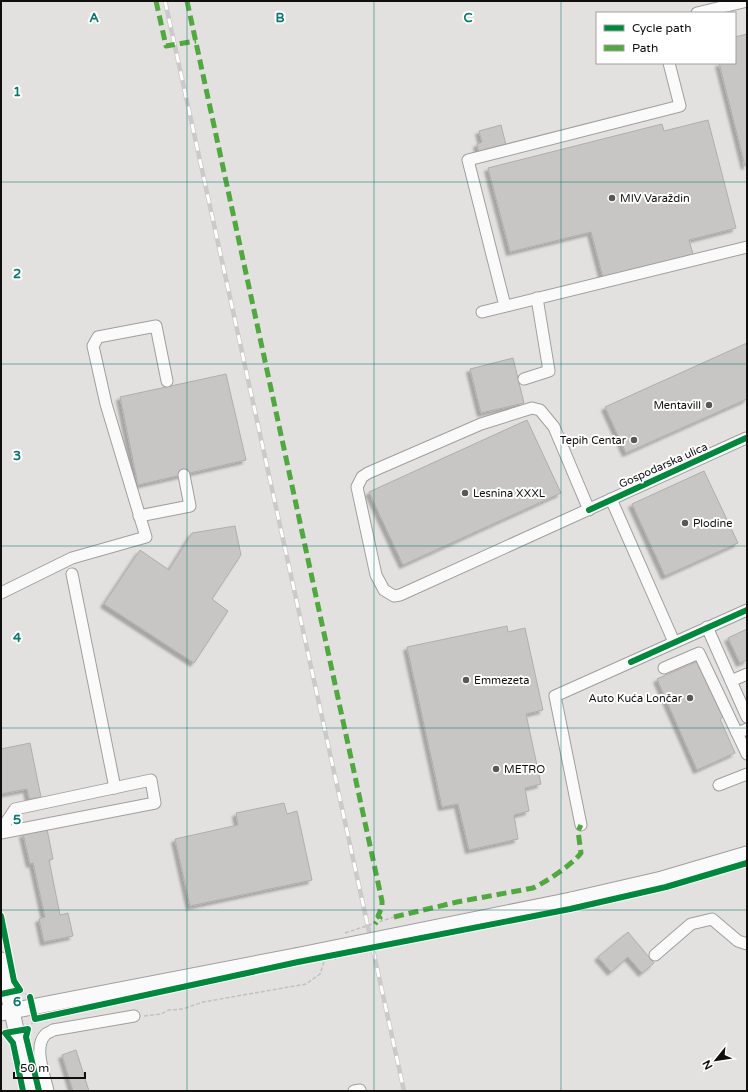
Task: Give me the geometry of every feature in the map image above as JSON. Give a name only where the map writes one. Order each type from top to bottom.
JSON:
[{"type":"main road","points":[[6,1012],[295,956],[570,900],[662,879],[747,854]]},
{"type":"main road","points":[[1,960],[15,990],[6,1012]]},
{"type":"main road","points":[[6,1012],[23,1032],[29,1091]]},
{"type":"street","points":[[701,12],[747,1]]},
{"type":"street","points":[[505,306],[468,160],[680,106],[669,64]]},
{"type":"street","points":[[482,312],[747,247]]},
{"type":"street","points":[[524,379],[549,371],[537,298]]},
{"type":"street","points":[[1,593],[72,558],[146,537],[106,404],[95,359],[93,346],[98,336],[156,326],[167,381]]},
{"type":"street","name":"Gospodarska ulica","points":[[589,510],[554,427],[540,410],[532,408],[481,424],[368,473],[362,477],[357,487],[376,575],[384,590],[394,596],[400,595],[747,439]]},
{"type":"street","points":[[139,516],[190,506],[184,475]]},
{"type":"street","points":[[611,499],[674,642]]},
{"type":"street","points":[[72,574],[115,788]]},
{"type":"street","points":[[581,824],[556,696],[747,610]]},
{"type":"street","points":[[707,627],[747,717]]},
{"type":"street","points":[[664,668],[699,653],[742,731],[747,754]]},
{"type":"street","points":[[731,681],[747,674]]},
{"type":"street","points":[[719,785],[747,774]]},
{"type":"street","points":[[1,830],[15,809],[151,780],[155,803],[1,833]]},
{"type":"street","points":[[655,955],[691,924],[712,919],[738,941],[747,944]]},
{"type":"street","points":[[48,1091],[40,1058],[40,1044],[45,1035],[53,1030],[134,1016]]},
{"type":"path","points":[[342,936],[351,930],[394,917]]},
{"type":"path","points":[[134,1016],[161,1014],[169,1010],[184,1009],[203,1002],[306,984],[320,974],[327,958],[314,959]]},
{"type":"path","points":[[15,990],[43,1018]]},
{"type":"path","points":[[23,1032],[32,1007]]},
{"type":"building","points":[[747,34],[747,165],[745,166],[719,64],[736,64],[736,37]]},
{"type":"building","name":"MIV Varaždin","points":[[708,120],[736,228],[689,240],[694,258],[604,281],[591,232],[510,252],[488,168],[662,124],[664,131]]},
{"type":"building","points":[[501,125],[506,145],[479,152],[477,144],[482,142],[479,131]]},
{"type":"building","points":[[747,343],[747,399],[626,453],[605,407]]},
{"type":"building","points":[[513,358],[524,403],[481,413],[470,369]]},
{"type":"building","points":[[226,374],[246,460],[138,485],[120,397]]},
{"type":"building","name":"Lesnina XXXL","points":[[527,420],[561,493],[403,565],[369,492]]},
{"type":"building","name":"Plodine","points":[[704,471],[738,543],[665,576],[632,504]]},
{"type":"building","points":[[235,526],[241,555],[212,599],[228,611],[194,663],[104,604],[140,550],[169,570],[192,533]]},
{"type":"building","points":[[507,626],[508,632],[525,628],[543,710],[526,714],[541,784],[525,788],[529,811],[514,815],[518,839],[469,850],[458,804],[442,807],[407,647]]},
{"type":"building","points":[[747,629],[747,660],[740,663],[728,638]]},
{"type":"building","name":"Auto Kuća Lončar","points":[[698,661],[723,717],[720,719],[735,753],[697,770],[657,679]]},
{"type":"building","points":[[30,743],[41,797],[29,799],[27,789],[1,794],[1,749]]},
{"type":"building","points":[[284,803],[287,814],[297,811],[312,880],[190,906],[175,839],[238,825],[236,813]]},
{"type":"building","points":[[47,829],[53,859],[49,860],[60,915],[68,913],[73,936],[44,942],[39,919],[45,917],[33,863],[30,864],[23,834]]},
{"type":"building","points":[[628,932],[654,963],[642,973],[628,957],[611,972],[598,957]]},
{"type":"building","points":[[76,1050],[89,1091],[73,1091],[62,1055]]},
{"type":"railway","points":[[165,1],[404,1091]]},
{"type":"marked path","points":[[156,1],[166,46],[196,41]]},
{"type":"marked path","points":[[187,1],[382,901],[382,907],[378,916],[380,918],[375,924]]},
{"type":"marked path","points":[[394,917],[457,902],[533,888],[559,872],[581,853],[578,831],[581,825]]},
{"type":"cycle path","points":[[589,510],[746,438]]},
{"type":"cycle path","points":[[631,662],[747,610]]},
{"type":"cycle path","points":[[30,997],[35,1019],[298,962],[570,909],[666,887],[747,863]]},
{"type":"cycle path","points":[[1,916],[14,981],[20,990],[1,994]]},
{"type":"cycle path","points":[[23,1091],[13,1043],[5,1033],[28,1029],[26,1037],[39,1091]]},
{"type":"place","name":"MIV Varaždin","points":[[612,198]]},
{"type":"place","name":"Mentavill","points":[[709,405]]},
{"type":"place","name":"Tepih Centar","points":[[634,440]]},
{"type":"place","name":"Lesnina XXXL","points":[[465,493]]},
{"type":"place","name":"Plodine","points":[[685,523]]},
{"type":"place","name":"Emmezeta","points":[[466,680]]},
{"type":"place","name":"Auto Kuća Lončar","points":[[690,698]]},
{"type":"place","name":"METRO","points":[[496,769]]}]
